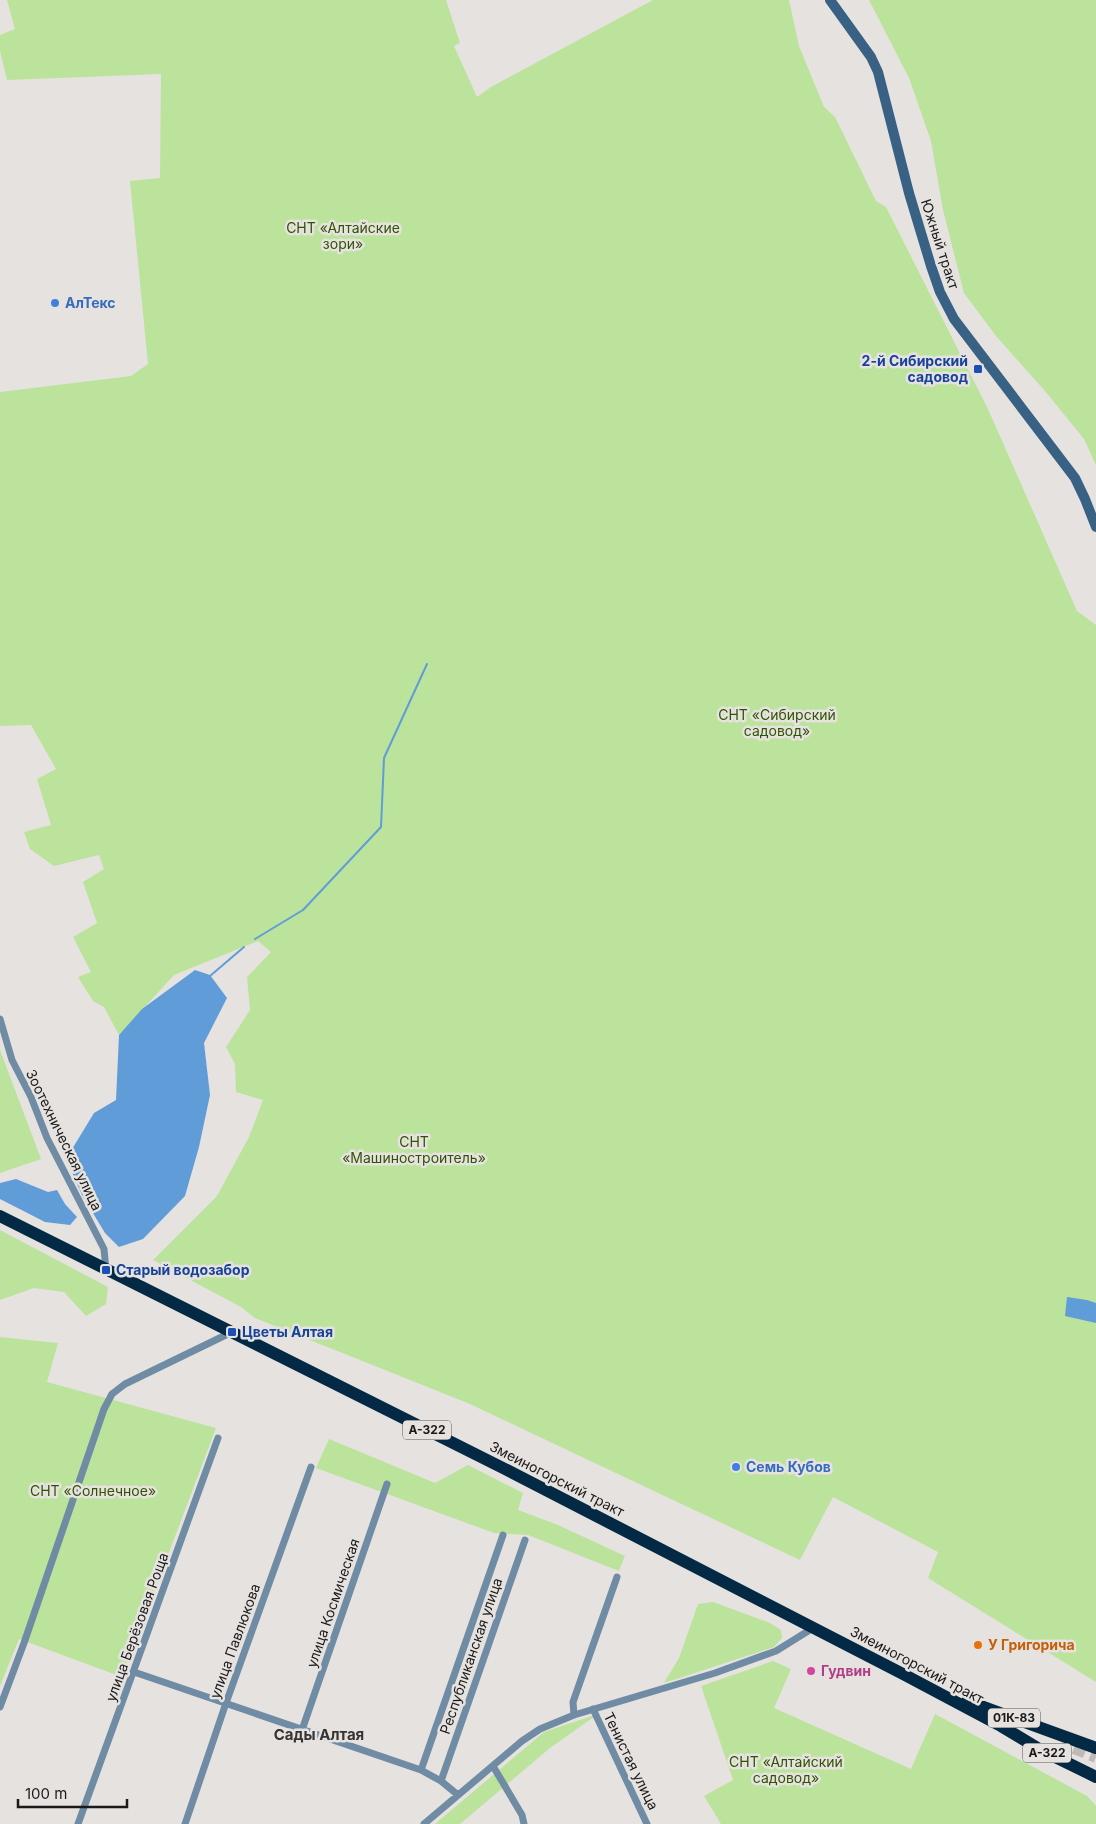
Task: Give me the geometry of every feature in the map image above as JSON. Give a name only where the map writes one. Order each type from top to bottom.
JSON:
[{"type":"highway","name":"Змеиногорский тракт","points":[[0,1216],[514,1473],[931,1689],[1001,1726],[1039,1749],[1096,1777]]},
{"type":"highway","name":"01К-83","points":[[931,1689],[1096,1748]]},
{"type":"highway","points":[[977,1704],[1074,1748]]},
{"type":"highway","points":[[1001,1726],[1096,1767]]},
{"type":"main road","name":"Южный тракт","points":[[830,0],[871,57],[878,72],[884,89],[909,193],[940,292],[954,319],[1075,478],[1086,499],[1096,527]]},
{"type":"street","name":"Зоотехническая улица","points":[[0,1020],[12,1060],[31,1097],[47,1138],[104,1249],[106,1270]]},
{"type":"street","points":[[0,1706],[24,1643],[104,1410],[112,1394],[124,1384],[232,1332]]},
{"type":"street","name":"улица Берёзовая Роща","points":[[78,1824],[218,1438]]},
{"type":"street","name":"улица Павлюкова","points":[[185,1824],[226,1703],[311,1467]]},
{"type":"street","name":"улица Космическая","points":[[302,1730],[388,1484]]},
{"type":"street","name":"Республиканская улица","points":[[421,1770],[503,1535]]},
{"type":"street","name":"Республиканская улица","points":[[441,1781],[525,1540]]},
{"type":"street","points":[[574,1715],[573,1702],[617,1577]]},
{"type":"street","points":[[424,1824],[522,1741],[540,1729],[574,1715],[715,1672],[776,1651],[814,1628]]},
{"type":"street","points":[[134,1672],[421,1770],[441,1781],[458,1795]]},
{"type":"street","name":"Тенистая улица","points":[[593,1709],[647,1824]]},
{"type":"street","points":[[493,1766],[522,1815],[524,1824]]},
{"type":"green space","name":"СНТ «Сибирский садовод»","points":[[7,0],[446,0],[460,43],[454,46],[477,97],[491,87],[653,0],[789,0],[799,46],[824,107],[835,117],[876,201],[886,207],[988,409],[1077,611],[1096,625],[1096,1682],[928,1578],[938,1552],[833,1497],[800,1560],[470,1404],[255,1318],[241,1307],[153,1260],[217,1196],[249,1137],[263,1100],[236,1092],[235,1064],[226,1047],[250,1010],[247,977],[271,952],[258,941],[174,975],[119,1035],[104,1007],[93,1001],[78,977],[91,972],[73,937],[97,923],[83,882],[104,869],[99,855],[54,866],[30,849],[24,832],[51,825],[37,779],[56,769],[31,725],[0,726],[0,392],[131,376],[148,364],[130,181],[160,178],[161,74],[7,80],[0,51],[0,35],[15,29]]},
{"type":"green space","points":[[869,0],[1096,0],[1096,465],[1084,439],[1045,391],[996,336],[964,293],[943,210],[931,141],[909,78]]},
{"type":"green space","points":[[0,1050],[41,1159],[0,1173]]},
{"type":"green space","points":[[0,1230],[108,1287],[106,1304],[86,1316],[64,1292],[34,1288],[0,1300]]},
{"type":"green space","name":"СНТ «Солнечное»","points":[[0,1337],[58,1343],[47,1382],[216,1428],[122,1677],[19,1639],[0,1686]]},
{"type":"green space","points":[[329,1439],[435,1483],[468,1465],[523,1493],[518,1510],[558,1525],[625,1556],[619,1571],[528,1535],[494,1533],[316,1468]]},
{"type":"green space","points":[[713,1602],[770,1623],[781,1630],[782,1638],[774,1647],[664,1683],[679,1658],[698,1604]]},
{"type":"green space","name":"СНТ «Алтайский садовод»","points":[[773,1661],[791,1669],[774,1708],[911,1769],[935,1714],[1087,1796],[1096,1806],[1096,1824],[721,1824],[704,1796],[733,1780],[701,1686]]},
{"type":"green space","points":[[598,1714],[550,1748],[460,1824],[435,1824],[544,1732]]},
{"type":"water","points":[[195,970],[210,975],[227,998],[204,1043],[210,1095],[199,1147],[185,1196],[143,1239],[119,1247],[105,1233],[82,1195],[66,1159],[94,1113],[116,1100],[119,1035],[142,1009]]},
{"type":"water","points":[[16,1179],[48,1192],[57,1190],[65,1204],[77,1217],[70,1225],[45,1222],[0,1199],[0,1183]]},
{"type":"water","points":[[1067,1297],[1096,1303],[1096,1323],[1065,1316]]},
{"type":"waterway","points":[[255,939],[303,910],[381,827],[384,758],[427,664]]},
{"type":"waterway","points":[[210,976],[244,947]]},
{"type":"tunnel","points":[[1074,1748],[1096,1757]]},
{"type":"place","name":"АлТекс","points":[[55,303]]},
{"type":"place","name":"2-й Сибирский садовод","points":[[978,369]]},
{"type":"place","name":"Старый водозабор","points":[[106,1270]]},
{"type":"place","name":"Цветы Алтая","points":[[232,1332]]},
{"type":"place","name":"Семь Кубов","points":[[736,1467]]},
{"type":"place","name":"У Григорича","points":[[978,1645]]},
{"type":"place","name":"Гудвин","points":[[811,1671]]},
{"type":"district","name":"Сады Алтая","points":[[319,1735]]},
{"type":"park label","name":"СНТ «Алтайские зори»","points":[[343,236]]},
{"type":"park label","name":"СНТ «Машиностроитель»","points":[[414,1150]]}]
